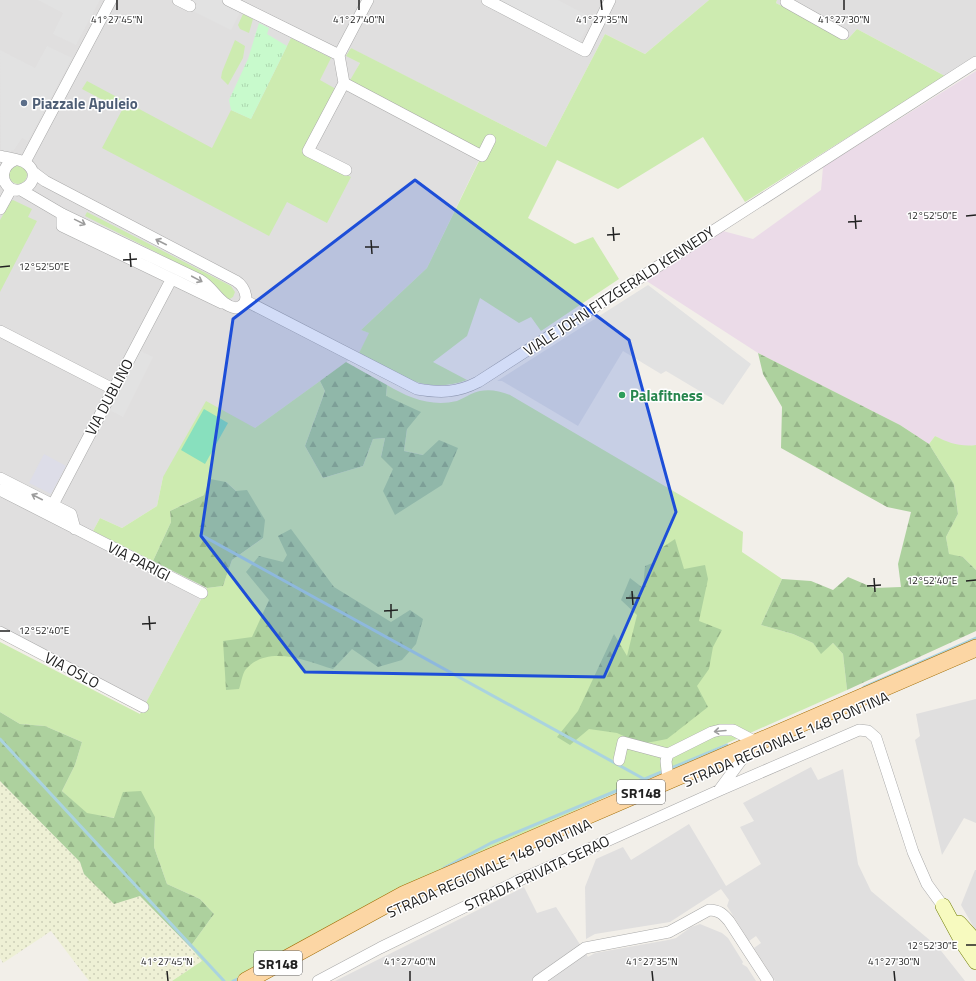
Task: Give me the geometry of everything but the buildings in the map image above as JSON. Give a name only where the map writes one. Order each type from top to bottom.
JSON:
[{"type":"main road","name":"STRADA REGIONALE 148 PONTINA","points":[[311,946],[976,648]]},
{"type":"main road","name":"STRADA REGIONALE 148 PONTINA","points":[[246,981],[405,894],[668,780],[976,659]]},
{"type":"street","points":[[20,161],[111,0]]},
{"type":"street","points":[[178,0],[190,6]]},
{"type":"street","points":[[228,0],[339,55]]},
{"type":"street","points":[[346,170],[308,151],[344,83],[339,55],[368,0]]},
{"type":"street","points":[[487,0],[585,51],[610,0]]},
{"type":"street","points":[[786,0],[786,2],[844,34]]},
{"type":"street","name":"VIALE JOHN FITZGERALD KENNEDY","points":[[246,301],[417,389],[442,392],[465,389],[485,378],[976,62]]},
{"type":"street","points":[[344,83],[482,156],[490,140]]},
{"type":"street","points":[[0,156],[20,161],[45,182],[236,281],[245,289],[246,301],[240,307],[236,308],[171,280],[62,226],[62,214]]},
{"type":"street","points":[[20,161],[10,162],[3,170],[2,179],[16,190],[62,214],[200,280],[210,286],[222,303]]},
{"type":"street","points":[[0,209],[16,190],[26,189],[32,181],[33,172]]},
{"type":"street","name":"VIA DUBLINO","points":[[50,510],[171,280]]},
{"type":"street","points":[[0,331],[113,389]]},
{"type":"street","name":"VIA PARIGI","points":[[0,478],[50,510]]},
{"type":"street","name":"VIA PARIGI","points":[[0,490],[50,510],[71,514],[76,528],[202,593]]},
{"type":"street","name":"VIA OSLO","points":[[0,632],[144,707]]},
{"type":"street","name":"STRADA REGIONALE 148 PONTINA","points":[[668,780],[667,758],[712,732],[720,730],[733,730],[750,749]]},
{"type":"street","name":"STRADA PRIVATA SERAO","points":[[318,981],[380,948],[520,880],[720,790],[859,730],[871,732],[880,746],[901,817],[918,864],[930,889],[943,906]]},
{"type":"street","points":[[619,760],[622,742],[667,758]]},
{"type":"street","points":[[720,790],[750,749]]},
{"type":"street","points":[[943,906],[976,942]]},
{"type":"street","points":[[943,906],[963,943],[976,962]]},
{"type":"street","points":[[538,981],[585,948],[669,932],[709,910],[716,910],[722,913],[729,921],[768,981]]},
{"type":"highlighted area","points":[[415,180],[629,340],[676,512],[604,677],[305,672],[201,536],[233,319]]},
{"type":"shaded area","points":[[0,0],[709,0],[645,54],[605,34],[546,147],[350,48],[360,63],[350,82],[484,150],[427,268],[361,330],[370,333],[359,353],[255,428],[163,477],[157,506],[122,528],[100,518],[93,531],[207,588],[146,703],[0,627]]},
{"type":"shaded area","points":[[38,0],[100,0],[76,45],[53,34],[63,13]]},
{"type":"shaded area","points":[[192,0],[221,0],[241,10],[231,30],[193,11],[197,3]]},
{"type":"shaded area","points":[[497,0],[558,0],[592,18],[579,43]]},
{"type":"shaded area","points":[[777,0],[976,0],[976,56],[945,76],[857,29],[847,40],[776,3]]},
{"type":"shaded area","name":"Piazzale Apuleio","points":[[47,46],[72,58],[28,141],[22,138],[14,150],[8,152],[1,150],[0,50],[35,68]]},
{"type":"shaded area","points":[[976,71],[976,445],[964,447],[950,444],[935,436],[929,444],[900,425],[758,353],[645,280],[723,231],[753,239],[821,190],[823,167]]},
{"type":"shaded area","points":[[648,285],[751,364],[723,405],[666,371],[661,374],[623,351],[578,426],[502,381],[497,381]]},
{"type":"shaded area","points":[[130,346],[153,357],[123,417],[100,405]]},
{"type":"shaded area","points":[[44,454],[66,466],[51,494],[29,483]]},
{"type":"shaded area","points":[[976,699],[976,823],[964,818],[942,855],[915,740],[920,736],[916,714]]},
{"type":"shaded area","points":[[811,767],[818,780],[843,769],[858,864],[871,891],[938,947],[965,981],[775,981],[754,948],[761,943],[756,936],[749,941],[727,906],[729,900],[721,889],[670,922],[595,934],[586,939],[585,887],[596,859],[623,847],[631,860],[689,824],[726,886],[761,864],[740,827],[754,821],[743,803]]},
{"type":"shaded area","points":[[976,870],[976,931],[961,905]]},
{"type":"shaded area","points":[[524,887],[537,913],[556,907],[588,957],[595,953],[676,938],[691,927],[700,924],[722,933],[728,938],[743,962],[742,964],[747,967],[756,981],[335,981]]},
{"type":"green space","points":[[709,0],[777,0],[776,3],[847,40],[857,29],[945,76],[745,202],[703,137],[618,189],[557,160],[528,218],[575,244],[593,237],[619,279],[541,331],[531,317],[519,323],[480,298],[467,336],[433,362],[467,380],[451,384],[424,384],[398,375],[359,353],[369,333],[361,330],[427,268],[484,151],[349,82],[360,63],[346,56],[351,48],[546,147],[605,34],[645,54]]},
{"type":"green space","points":[[243,14],[253,19],[249,33],[240,29],[238,25]]},
{"type":"green space","points":[[259,23],[269,28],[267,34],[287,46],[251,119],[231,110],[229,100],[248,59]]},
{"type":"green space","points":[[291,38],[331,58],[320,80],[336,89],[304,152],[351,177],[327,223],[287,202],[269,236],[102,148],[122,110],[82,89],[87,81],[212,148],[231,110],[251,119]]},
{"type":"green space","points":[[235,40],[245,46],[243,58],[228,85],[221,78]]},
{"type":"green space","points":[[18,166],[24,169],[27,175],[24,181],[18,184],[12,181],[9,175],[12,169]]},
{"type":"green space","points":[[13,200],[32,209],[28,217],[37,221],[0,292],[0,220]]},
{"type":"green space","points":[[87,212],[231,286],[235,292],[233,297],[226,301],[211,282],[203,276],[85,216]]},
{"type":"green space","points":[[758,353],[900,425],[929,444],[954,484],[958,514],[946,537],[949,554],[963,557],[976,570],[976,631],[847,690],[843,654],[833,643],[821,654],[813,643],[793,634],[761,625],[782,579],[811,581],[833,590],[848,577],[874,588],[901,587],[898,564],[911,512],[887,507],[781,448],[782,407],[763,374]]},
{"type":"green space","points":[[346,362],[387,385],[386,396],[421,412],[407,429],[404,451],[423,455],[439,440],[458,448],[442,485],[395,515],[383,491],[393,469],[381,457],[385,438],[373,439],[363,466],[323,478],[305,446],[325,391],[320,381]]},
{"type":"green space","points":[[320,381],[325,391],[305,446],[323,478],[363,466],[373,439],[385,438],[381,457],[423,455],[404,451],[407,429],[386,396],[387,385],[420,400],[438,403],[457,401],[476,392],[486,390],[510,395],[743,532],[742,552],[782,579],[761,625],[793,634],[813,643],[821,653],[833,643],[843,654],[847,690],[464,860],[279,954],[232,981],[172,981],[202,961],[190,947],[214,914],[200,899],[167,884],[154,847],[155,817],[115,818],[87,814],[62,791],[75,765],[82,742],[45,726],[20,724],[0,712],[0,642],[140,714],[207,588],[223,586],[232,560],[263,538],[236,491],[226,482],[204,495],[170,511],[171,522],[153,561],[93,531],[100,518],[122,528],[157,506],[163,477],[206,401],[255,428]]},
{"type":"green space","points":[[204,409],[228,423],[205,464],[181,450]]},
{"type":"green space","points":[[935,436],[955,444],[976,445],[976,570],[963,557],[949,555],[946,537],[958,514],[954,484],[929,444]]},
{"type":"green space","points":[[210,479],[226,482],[236,491],[247,490],[265,520],[263,538],[232,560],[223,586],[207,588],[153,561],[171,522],[170,511],[204,495]]},
{"type":"green space","points":[[291,529],[334,587],[391,622],[410,610],[423,619],[416,644],[402,660],[378,667],[352,649],[333,669],[300,659],[276,656],[265,657],[255,661],[246,669],[239,689],[226,690],[223,641],[252,637],[269,600],[246,572],[259,556],[283,562],[287,555],[278,536]]},
{"type":"green space","points":[[675,539],[684,569],[705,565],[708,579],[699,621],[722,630],[713,647],[709,669],[697,686],[708,707],[667,739],[641,744],[617,733],[589,729],[570,745],[557,737],[578,711],[614,634],[627,656],[637,615],[621,600],[630,578],[643,588],[645,566],[655,562],[663,547]]},
{"type":"green space","points":[[0,712],[20,724],[45,726],[82,742],[75,765],[62,791],[87,813],[114,818],[123,792],[141,791],[155,817],[154,847],[167,884],[200,899],[214,914],[190,947],[140,896],[114,904],[84,874],[80,862],[0,781]]},
{"type":"green space","points":[[0,781],[80,862],[84,874],[140,896],[202,961],[172,981],[89,981],[51,931],[3,963],[0,958]]},
{"type":"waterway","points":[[203,536],[644,779]]},
{"type":"waterway","points":[[864,687],[976,638]]},
{"type":"waterway","points":[[0,739],[224,981]]},
{"type":"waterway","points":[[669,769],[727,745]]},
{"type":"waterway","points":[[444,868],[491,843],[664,771]]},
{"type":"waterway","points":[[233,981],[242,977]]},
{"type":"place","name":"Piazzale Apuleio","points":[[24,103]]},
{"type":"place","name":"Palafitness","points":[[622,395]]}]
